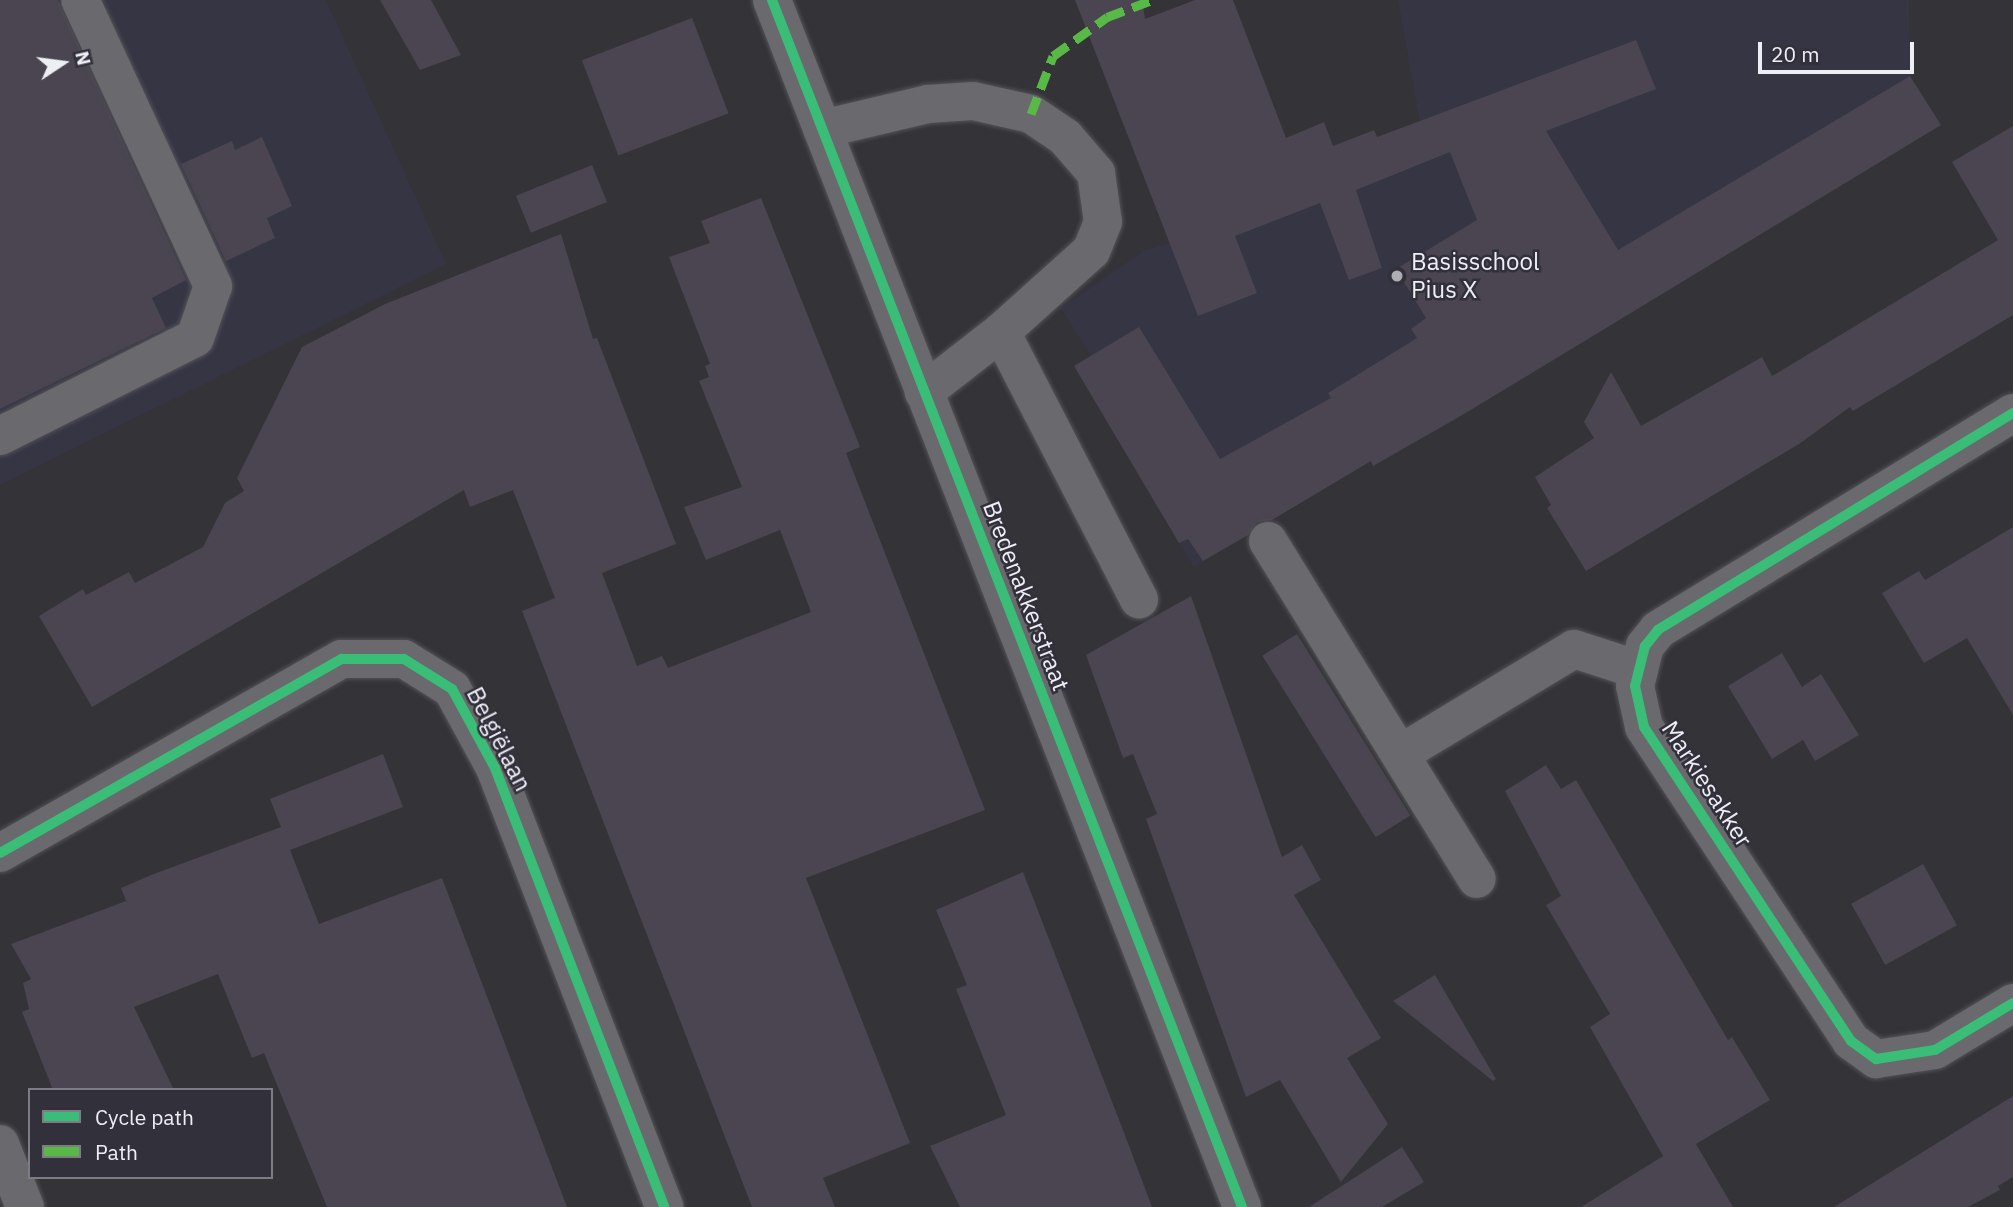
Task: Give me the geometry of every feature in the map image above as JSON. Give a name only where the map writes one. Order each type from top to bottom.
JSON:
[{"type":"street","points":[[0,436],[195,338],[214,286],[80,0]]},
{"type":"street","name":"Bredenakkerstraat","points":[[772,0],[1242,1207]]},
{"type":"street","points":[[822,130],[928,104],[973,101],[1031,114],[1065,137],[1096,173],[1102,222],[1091,251],[1001,332],[924,392]]},
{"type":"street","points":[[1001,332],[1139,599]]},
{"type":"street","name":"Markiesakker","points":[[2013,413],[1658,630],[1645,646],[1636,669],[1638,706],[1644,727],[1851,1041],[1876,1059],[1935,1050],[2013,1003]]},
{"type":"street","points":[[1268,541],[1477,879]]},
{"type":"street","points":[[1400,754],[1574,649],[1636,669]]},
{"type":"street","name":"Belgiëlaan","points":[[0,853],[342,659],[404,659],[452,689],[495,768],[664,1207]]},
{"type":"street","points":[[0,1144],[25,1207]]},
{"type":"shaded area","points":[[0,0],[326,0],[446,264],[0,485]]},
{"type":"shaded area","name":"Basisschool Pius X","points":[[1398,0],[1909,0],[1910,76],[1941,125],[1464,414],[1373,466],[1370,461],[1194,567],[1074,366],[1091,356],[1061,308],[1145,250],[1322,203],[1427,161]]},
{"type":"building","points":[[0,0],[58,0],[186,280],[152,298],[166,328],[0,409]]},
{"type":"building","points":[[380,0],[431,0],[461,55],[420,70]]},
{"type":"building","points":[[1075,0],[1142,0],[1145,19],[1195,0],[1233,0],[1286,138],[1324,122],[1333,146],[1374,130],[1377,137],[1636,40],[1656,89],[1546,131],[1618,250],[1910,76],[1941,125],[1464,414],[1373,466],[1371,461],[1272,520],[1257,522],[1248,535],[1203,561],[1188,539],[1179,543],[1074,366],[1139,327],[1220,459],[1331,398],[1328,393],[1417,338],[1411,329],[1426,318],[1396,269],[1477,220],[1450,152],[1356,190],[1382,268],[1349,280],[1320,203],[1235,236],[1257,293],[1198,316]]},
{"type":"building","points":[[692,18],[729,113],[618,156],[582,60]]},
{"type":"building","points":[[2013,126],[2013,315],[1853,411],[1850,407],[1799,444],[1586,571],[1547,508],[1551,505],[1535,477],[1594,438],[1584,422],[1611,372],[1641,426],[1762,357],[1772,376],[1998,240],[1952,162]]},
{"type":"building","points":[[262,137],[292,206],[267,218],[275,238],[226,261],[181,164],[232,141],[235,150]]},
{"type":"building","points":[[592,165],[607,202],[531,233],[516,196]]},
{"type":"building","points":[[761,198],[860,447],[846,453],[985,810],[806,878],[910,1143],[823,1178],[835,1207],[752,1207],[522,611],[555,598],[513,490],[470,507],[464,490],[92,707],[39,616],[83,589],[86,595],[129,572],[135,583],[203,547],[225,503],[244,491],[237,478],[302,347],[385,304],[561,234],[593,339],[597,338],[676,544],[602,573],[637,666],[662,656],[668,668],[811,612],[780,530],[706,560],[684,507],[742,487],[699,381],[709,377],[705,366],[710,364],[669,257],[710,243],[701,221]]},
{"type":"building","points":[[2013,527],[2013,715],[1967,638],[1924,663],[1882,593],[1919,571],[1925,580]]},
{"type":"building","points":[[1191,596],[1282,857],[1302,845],[1321,880],[1294,895],[1381,1038],[1347,1058],[1388,1124],[1341,1182],[1280,1080],[1246,1097],[1146,819],[1157,814],[1133,754],[1123,758],[1086,655]]},
{"type":"building","points":[[1297,634],[1410,815],[1376,837],[1262,656]]},
{"type":"building","points":[[1782,653],[1802,687],[1821,674],[1859,735],[1815,761],[1803,740],[1772,759],[1728,686]]},
{"type":"building","points":[[383,754],[403,807],[290,850],[319,924],[442,878],[567,1207],[327,1207],[264,1053],[252,1058],[218,974],[134,1007],[173,1088],[52,1088],[22,1012],[29,1009],[23,983],[31,979],[11,944],[126,901],[121,888],[151,875],[281,827],[270,799]]},
{"type":"building","points":[[1546,765],[1561,789],[1576,780],[1728,1040],[1732,1037],[1770,1100],[1696,1144],[1733,1207],[1581,1207],[1663,1156],[1590,1027],[1610,1014],[1546,905],[1561,896],[1505,791]]},
{"type":"building","points":[[1923,864],[1957,925],[1885,965],[1851,904]]},
{"type":"building","points":[[1023,872],[1152,1207],[960,1207],[930,1146],[1006,1115],[956,989],[967,985],[936,910]]},
{"type":"building","points":[[1435,975],[1496,1079],[1493,1081],[1393,1001]]},
{"type":"building","points":[[2013,1096],[2013,1177],[1998,1186],[2000,1190],[1968,1207],[1834,1207]]},
{"type":"building","points":[[1402,1147],[1424,1182],[1382,1207],[1309,1207]]},
{"type":"marked path","points":[[1031,114],[1053,56],[1107,17],[1152,0]]},
{"type":"cycle path","points":[[772,0],[1242,1207]]},
{"type":"cycle path","points":[[2013,413],[1658,630],[1645,646],[1635,686],[1644,727],[1851,1041],[1876,1059],[1935,1050],[2013,1003]]},
{"type":"cycle path","points":[[0,853],[342,659],[404,659],[452,689],[495,768],[664,1207]]},
{"type":"place","name":"Basisschool Pius X","points":[[1397,276]]}]
